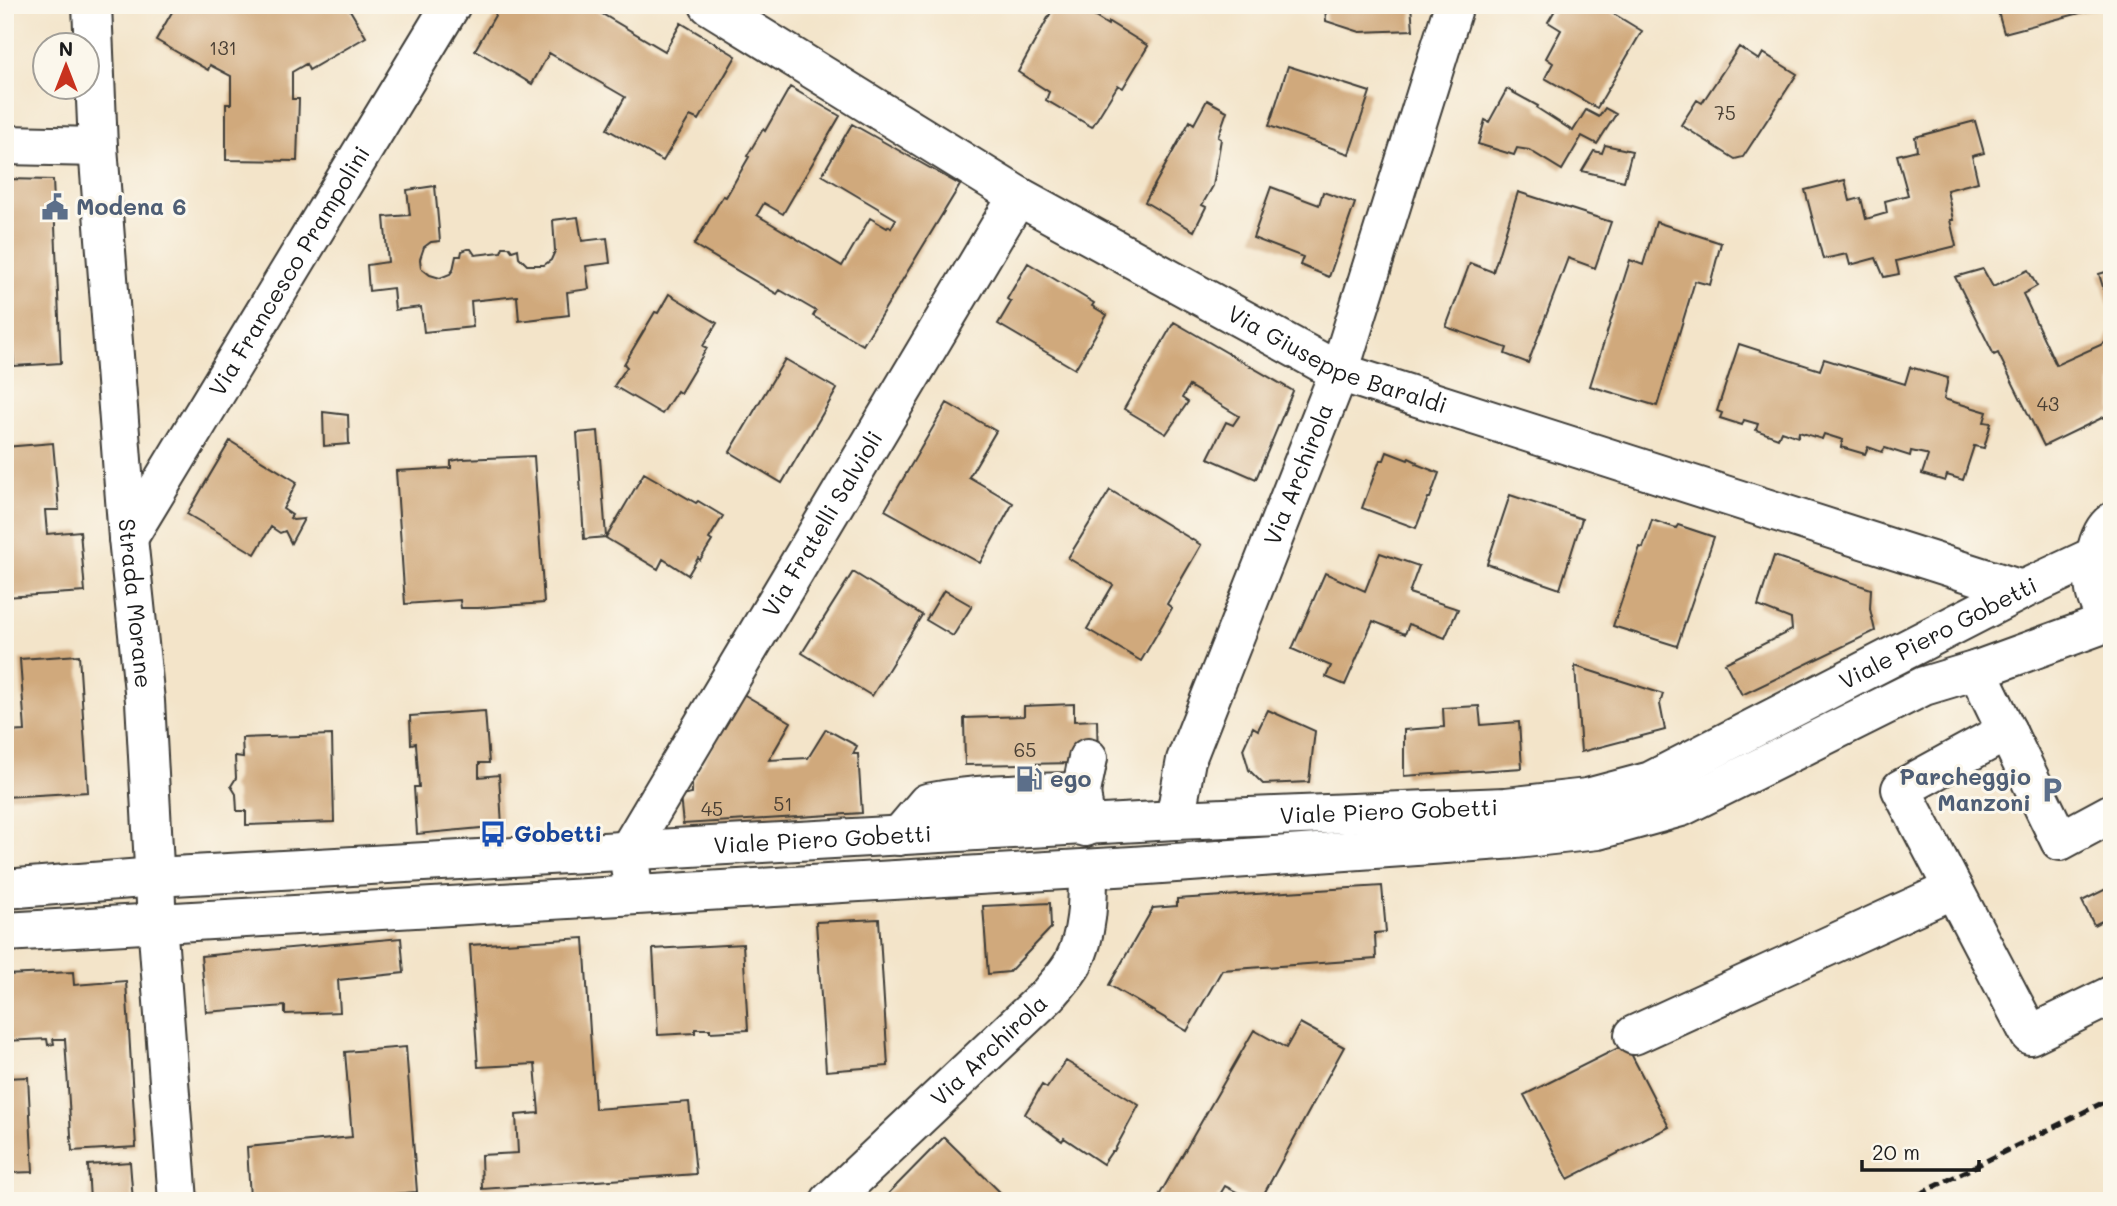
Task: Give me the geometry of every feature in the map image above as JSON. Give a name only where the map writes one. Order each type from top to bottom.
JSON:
[{"type":"street","name":"Strada Morane","points":[[92,5],[98,147],[128,538],[145,701],[157,921],[178,1201]]},
{"type":"street","name":"Via Francesco Prampolini","points":[[128,538],[451,5]]},
{"type":"street","name":"Via Giuseppe Baraldi","points":[[709,5],[1017,195],[1339,372],[2022,590]]},
{"type":"street","name":"Via Archirola","points":[[1175,820],[1186,760],[1339,372],[1454,5]]},
{"type":"street","points":[[5,145],[98,147]]},
{"type":"street","name":"Via Fratelli Salvioli","points":[[628,850],[1017,195]]},
{"type":"street","points":[[2110,624],[2095,590],[2095,556],[2106,526],[2112,522]]},
{"type":"street","name":"Viale Piero Gobetti","points":[[5,889],[155,877],[899,836],[1085,792],[1175,820],[1506,807],[1587,798],[1651,781],[2022,590],[2095,556]]},
{"type":"street","name":"Viale Piero Gobetti","points":[[5,932],[157,921],[1088,869],[1502,840],[1598,830],[1681,807],[1924,686],[2110,624]]},
{"type":"street","points":[[1977,670],[2060,841],[2112,813]]},
{"type":"street","points":[[2007,731],[1900,789],[2030,1035],[2112,995]]},
{"type":"street","points":[[628,850],[634,895]]},
{"type":"street","name":"Via Archirola","points":[[830,1201],[1049,994],[1072,965],[1083,939],[1088,869]]},
{"type":"street","points":[[1634,1035],[1953,888]]},
{"type":"building","points":[[176,5],[347,5],[366,37],[309,70],[306,64],[292,72],[292,99],[299,99],[297,161],[226,160],[226,104],[231,104],[231,76],[210,65],[208,70],[156,40]]},
{"type":"building","points":[[501,5],[587,5],[665,51],[681,23],[736,56],[699,120],[690,116],[663,161],[607,129],[625,97],[549,53],[532,84],[475,50]]},
{"type":"building","points":[[1055,5],[1076,5],[1148,46],[1123,88],[1118,85],[1092,127],[1046,100],[1049,92],[1018,72]]},
{"type":"building","points":[[1287,5],[1319,5],[1319,11],[1287,8]]},
{"type":"building","points":[[1325,5],[1411,5],[1413,30],[1360,32],[1326,21]]},
{"type":"building","points":[[1558,5],[1599,5],[1642,31],[1597,108],[1545,78],[1553,63],[1546,58],[1561,30],[1548,22]]},
{"type":"building","points":[[1996,5],[2098,5],[2099,8],[2004,33]]},
{"type":"building","points":[[1739,47],[1759,60],[1763,53],[1797,74],[1743,157],[1735,159],[1681,125],[1697,100],[1702,103]]},
{"type":"building","points":[[1288,66],[1370,92],[1349,154],[1269,126]]},
{"type":"building","points":[[790,87],[840,116],[783,214],[764,203],[757,215],[842,266],[870,218],[887,228],[891,228],[896,219],[822,175],[852,124],[960,185],[863,345],[813,316],[816,311],[780,290],[777,294],[694,245],[723,196],[726,197],[749,157],[747,156]]},
{"type":"building","points":[[1507,89],[1538,106],[1537,108],[1573,131],[1586,110],[1599,117],[1605,108],[1616,114],[1597,144],[1582,136],[1562,170],[1529,150],[1517,148],[1514,155],[1478,144],[1485,120],[1489,122]]},
{"type":"building","points":[[1207,100],[1227,111],[1218,137],[1221,139],[1213,186],[1202,205],[1206,207],[1194,231],[1145,202],[1190,121],[1194,124]]},
{"type":"building","points":[[1975,121],[1984,153],[1972,156],[1978,182],[1947,190],[1956,246],[1896,261],[1899,274],[1884,277],[1876,258],[1850,265],[1847,254],[1823,259],[1805,190],[1845,180],[1850,201],[1861,198],[1866,219],[1887,213],[1885,201],[1908,195],[1897,155],[1917,150],[1915,137]]},
{"type":"building","points":[[1605,145],[1632,151],[1624,181],[1582,171],[1594,151],[1602,153]]},
{"type":"building","points":[[5,179],[53,180],[61,363],[14,366],[12,337],[5,337]]},
{"type":"building","points":[[435,186],[440,241],[431,242],[424,247],[420,259],[421,268],[430,275],[440,278],[450,274],[456,256],[461,256],[462,251],[467,249],[471,249],[475,255],[501,252],[503,247],[509,247],[512,251],[518,249],[519,257],[527,265],[544,265],[551,260],[555,251],[553,220],[578,217],[582,241],[607,238],[610,263],[586,266],[589,289],[567,292],[569,315],[519,321],[517,296],[471,301],[473,327],[424,332],[421,307],[395,310],[393,288],[369,291],[367,265],[388,262],[384,217],[410,215],[407,190]]},
{"type":"building","points":[[1271,187],[1319,205],[1323,192],[1355,203],[1329,277],[1300,265],[1303,257],[1253,238]]},
{"type":"building","points":[[1518,192],[1611,222],[1595,268],[1568,258],[1528,363],[1505,354],[1507,348],[1446,327],[1470,263],[1493,272]]},
{"type":"building","points":[[1656,222],[1721,243],[1710,285],[1695,281],[1657,406],[1590,386],[1630,260],[1643,265]]},
{"type":"building","points":[[1028,263],[1094,303],[1092,306],[1107,315],[1075,369],[998,324],[1011,302],[1007,299]]},
{"type":"building","points":[[1983,269],[1993,287],[2028,270],[2037,286],[2023,294],[2056,365],[2105,343],[2112,328],[2112,413],[2044,446],[1998,353],[1994,355],[1955,277]]},
{"type":"building","points":[[2112,270],[2112,312],[2111,313],[2099,274]]},
{"type":"building","points":[[669,294],[717,323],[703,346],[707,348],[680,393],[677,391],[662,414],[614,386],[627,367],[624,364],[655,312],[658,313]]},
{"type":"building","points":[[1174,322],[1293,391],[1256,479],[1208,458],[1226,422],[1233,425],[1239,416],[1189,386],[1182,398],[1188,402],[1166,434],[1124,409]]},
{"type":"building","points":[[1739,344],[1820,370],[1824,359],[1905,384],[1910,367],[1948,378],[1944,399],[1987,412],[1984,422],[1991,423],[1984,448],[1974,446],[1963,480],[1947,475],[1945,481],[1922,474],[1928,456],[1925,454],[1911,451],[1910,456],[1885,448],[1882,452],[1868,447],[1865,454],[1841,447],[1843,440],[1824,434],[1822,439],[1799,432],[1798,437],[1781,431],[1778,438],[1756,430],[1758,424],[1744,420],[1742,425],[1720,418],[1722,413],[1717,411]]},
{"type":"building","points":[[785,359],[837,389],[782,483],[730,452]]},
{"type":"building","points":[[947,403],[996,431],[969,477],[1013,503],[980,563],[885,510]]},
{"type":"building","points":[[323,412],[348,415],[349,444],[324,446]]},
{"type":"building","points":[[598,431],[606,537],[584,539],[577,433]]},
{"type":"building","points":[[230,441],[297,482],[283,509],[292,515],[290,518],[293,520],[304,519],[291,543],[285,531],[280,533],[271,527],[255,554],[187,514]]},
{"type":"building","points":[[53,443],[59,510],[45,510],[47,534],[80,531],[85,592],[5,597],[5,447]]},
{"type":"building","points":[[1387,452],[1408,460],[1409,458],[1417,462],[1416,464],[1439,473],[1416,528],[1362,508],[1380,460],[1384,460]]},
{"type":"building","points":[[534,456],[544,603],[478,608],[461,608],[460,600],[405,604],[396,471],[451,468],[451,461],[462,459]]},
{"type":"building","points":[[644,473],[723,516],[709,539],[712,541],[688,575],[663,559],[658,569],[606,538]]},
{"type":"building","points":[[1110,490],[1201,545],[1167,604],[1172,608],[1141,661],[1087,629],[1113,585],[1068,558]]},
{"type":"building","points":[[1510,495],[1582,519],[1560,589],[1487,564]]},
{"type":"building","points":[[1652,520],[1714,537],[1677,646],[1613,626]]},
{"type":"building","points":[[1380,553],[1419,566],[1409,593],[1458,609],[1445,638],[1409,624],[1405,634],[1373,621],[1345,685],[1326,677],[1331,666],[1292,649],[1325,573],[1365,591]]},
{"type":"building","points":[[1774,556],[1871,589],[1870,609],[1875,631],[1742,695],[1725,663],[1792,630],[1791,619],[1758,606]]},
{"type":"building","points":[[853,572],[922,615],[872,696],[802,653]]},
{"type":"building","points":[[944,590],[972,606],[953,636],[926,620]]},
{"type":"building","points":[[79,655],[88,792],[5,797],[5,732],[25,731],[20,659]]},
{"type":"building","points":[[1575,666],[1663,694],[1660,704],[1665,730],[1581,752]]},
{"type":"building","points":[[743,694],[791,722],[769,760],[808,758],[826,729],[857,746],[853,754],[858,754],[862,813],[683,824],[680,796],[692,794],[692,782]]},
{"type":"building","points":[[1074,704],[1074,721],[1097,720],[1098,758],[1075,763],[965,765],[964,718],[1024,716],[1024,706]]},
{"type":"building","points":[[1479,706],[1481,725],[1519,722],[1522,768],[1404,776],[1404,730],[1444,727],[1443,708]]},
{"type":"building","points":[[1268,710],[1315,731],[1309,782],[1263,784],[1249,770],[1243,749],[1253,727],[1258,730]]},
{"type":"building","points":[[485,711],[489,763],[479,763],[479,777],[499,775],[502,826],[417,834],[414,787],[419,787],[416,743],[411,744],[410,716]]},
{"type":"building","points":[[332,735],[334,822],[246,825],[246,811],[237,811],[236,794],[231,786],[236,778],[235,756],[243,757],[242,738]]},
{"type":"building","points":[[1382,886],[1386,932],[1375,933],[1376,959],[1222,970],[1187,1031],[1109,985],[1153,908],[1177,906],[1177,899]]},
{"type":"building","points":[[2112,886],[2112,916],[2094,925],[2082,901]]},
{"type":"building","points":[[1050,903],[1051,928],[1009,972],[988,974],[983,906]]},
{"type":"building","points":[[879,919],[888,1066],[826,1071],[816,922]]},
{"type":"building","points":[[401,938],[404,973],[338,980],[340,1012],[285,1014],[285,1006],[206,1012],[201,956]]},
{"type":"building","points":[[584,938],[595,1109],[689,1102],[696,1174],[482,1189],[481,1155],[518,1153],[516,1115],[539,1113],[535,1064],[478,1067],[470,945]]},
{"type":"building","points":[[743,944],[748,1030],[710,1032],[710,1029],[695,1029],[695,1033],[658,1035],[653,949]]},
{"type":"building","points":[[73,972],[74,985],[126,981],[136,1147],[72,1151],[65,1039],[53,1039],[54,1044],[48,1045],[47,1039],[5,1041],[5,975]]},
{"type":"building","points":[[1300,1023],[1344,1047],[1260,1201],[1254,1201],[1225,1186],[1216,1201],[1156,1201],[1254,1030],[1286,1048]]},
{"type":"building","points":[[1626,1044],[1669,1127],[1568,1179],[1524,1095]]},
{"type":"building","points":[[406,1047],[417,1192],[309,1201],[255,1201],[255,1198],[250,1198],[247,1147],[352,1137],[345,1052]]},
{"type":"building","points":[[1066,1061],[1139,1105],[1114,1151],[1103,1164],[1064,1138],[1062,1141],[1025,1114],[1042,1085],[1047,1088]]},
{"type":"building","points":[[28,1077],[33,1172],[5,1173],[5,1078]]},
{"type":"building","points":[[944,1137],[1009,1201],[881,1201]]},
{"type":"building","points":[[130,1162],[133,1201],[90,1201],[88,1165]]},
{"type":"railway","points":[[1906,1201],[2112,1098]]},
{"type":"place","name":"Modena 6","points":[[55,207]]},
{"type":"place","name":"ego","points":[[1029,779]]},
{"type":"place","name":"Parcheggio Manzoni","points":[[2052,790]]},
{"type":"place","name":"Gobetti","points":[[493,834]]}]
